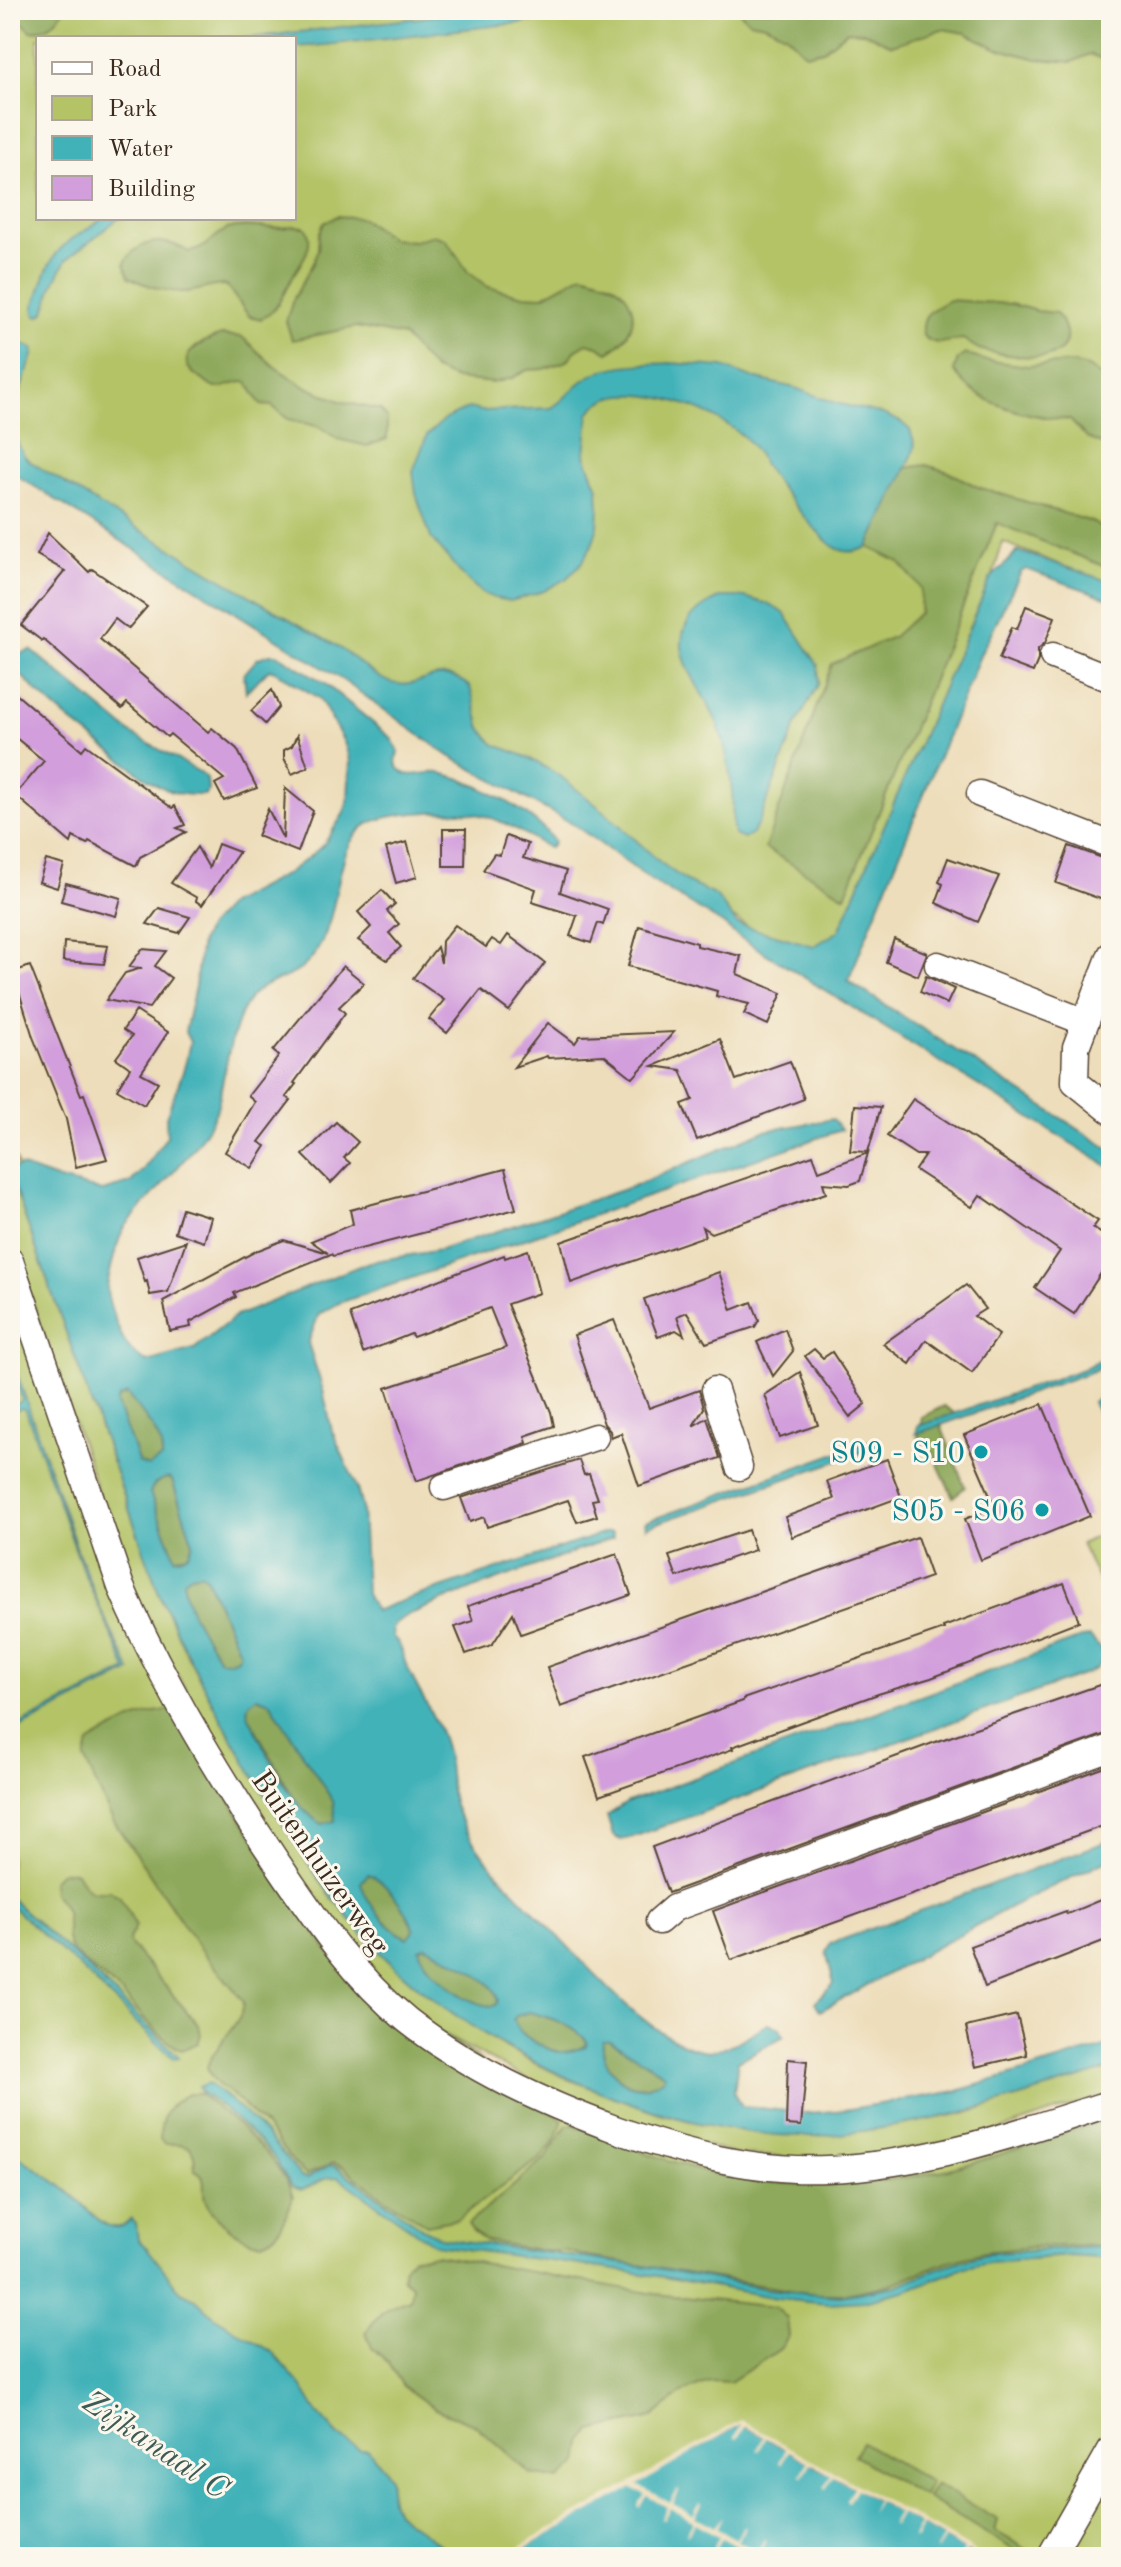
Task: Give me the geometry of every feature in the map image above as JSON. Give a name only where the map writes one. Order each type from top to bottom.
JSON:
[{"type":"street","points":[[1053,656],[1111,679]]},
{"type":"street","points":[[980,794],[1111,845]]},
{"type":"street","points":[[1111,955],[1076,1047],[1075,1082],[1111,1111]]},
{"type":"street","points":[[938,965],[1085,1022]]},
{"type":"street","name":"Buitenhuizerweg","points":[[10,1261],[117,1575],[144,1637],[208,1753],[298,1894],[354,1968],[406,2019],[491,2074],[575,2114],[687,2152],[771,2167],[845,2168],[908,2159],[992,2141],[1111,2103]]},
{"type":"street","points":[[715,1390],[739,1467]]},
{"type":"street","points":[[444,1487],[595,1437]]},
{"type":"street","points":[[659,1921],[674,1908],[1111,1748]]},
{"type":"street","points":[[1053,2552],[1111,2450]]},
{"type":"green space","points":[[10,10],[1111,10],[1111,585],[1003,542],[969,652],[831,978],[654,869],[10,457]]},
{"type":"green space","points":[[20,10],[64,10],[50,25],[31,31],[19,19]]},
{"type":"green space","points":[[737,10],[1111,10],[1111,72],[1102,59],[1090,54],[1072,62],[1037,59],[996,48],[966,33],[942,29],[892,45],[863,32],[847,31],[823,50],[806,54],[787,35],[765,24],[749,21]]},
{"type":"green space","points":[[337,216],[361,218],[392,239],[414,241],[433,235],[446,239],[468,272],[488,287],[520,295],[543,296],[583,274],[605,280],[620,289],[629,302],[633,319],[631,327],[622,341],[608,352],[587,343],[567,361],[544,369],[527,370],[493,383],[456,379],[434,370],[403,336],[356,327],[292,340],[286,321],[293,300],[314,261],[324,223]]},
{"type":"green space","points":[[236,227],[305,227],[309,240],[307,252],[277,305],[261,319],[249,316],[226,285],[185,292],[168,291],[129,277],[125,265],[133,252],[153,242],[170,243],[189,252],[202,248],[218,235]]},
{"type":"green space","points":[[949,300],[1011,304],[1056,313],[1064,325],[1065,344],[1056,353],[1034,357],[985,351],[963,339],[932,342],[923,336],[926,317]]},
{"type":"green space","points":[[222,335],[242,337],[275,367],[304,386],[340,401],[380,410],[387,418],[387,439],[367,446],[338,439],[320,427],[288,419],[272,406],[261,405],[247,382],[221,388],[210,386],[191,371],[187,358],[197,346]]},
{"type":"green space","points":[[965,354],[983,360],[1028,366],[1071,363],[1088,367],[1111,383],[1111,448],[1087,438],[1070,420],[1006,408],[976,393],[954,371],[958,359]]},
{"type":"green space","points":[[926,465],[949,472],[978,487],[1092,522],[1111,534],[1111,569],[997,523],[845,896],[765,848],[832,664],[893,637],[920,612],[921,588],[899,562],[868,547],[905,468]]},
{"type":"green space","points":[[16,1159],[18,1167],[10,1175],[10,1161]]},
{"type":"green space","points":[[10,1175],[160,1596],[187,1655],[234,1742],[331,1897],[395,1967],[427,1994],[496,2042],[534,2063],[659,2113],[703,2124],[781,2134],[894,2126],[971,2112],[1111,2068],[1111,2093],[989,2134],[852,2159],[737,2155],[573,2103],[434,2030],[365,1970],[223,1762],[127,1577],[10,1235]]},
{"type":"green space","points":[[10,1289],[169,1700],[418,2038],[750,2173],[1111,2118],[1111,2557],[10,2557]]},
{"type":"green space","points":[[127,1394],[150,1424],[162,1449],[162,1458],[148,1467],[139,1463],[116,1402]]},
{"type":"green space","points":[[944,1406],[954,1413],[941,1426],[965,1487],[953,1497],[929,1445],[918,1440],[922,1417]]},
{"type":"green space","points":[[168,1478],[172,1480],[193,1543],[188,1555],[175,1557],[150,1493],[156,1483]]},
{"type":"green space","points":[[1111,1529],[1111,1606],[1081,1544]]},
{"type":"green space","points":[[200,1573],[206,1577],[240,1653],[234,1660],[219,1659],[187,1601],[184,1580]]},
{"type":"green space","points":[[256,1697],[270,1702],[333,1801],[336,1821],[322,1824],[305,1813],[288,1788],[248,1715],[248,1704]]},
{"type":"green space","points":[[167,1710],[174,1714],[328,1952],[563,2120],[555,2140],[542,2157],[457,2219],[427,2225],[333,2163],[306,2175],[264,2126],[210,2074],[207,2067],[211,2058],[239,2017],[244,2001],[200,1949],[112,1819],[85,1760],[89,1744],[106,1733],[136,1718]]},
{"type":"green space","points":[[61,1871],[76,1872],[86,1887],[93,1891],[110,1890],[120,1897],[136,1926],[129,1939],[130,1944],[199,2026],[201,2035],[198,2043],[181,2050],[172,2044],[71,1949],[65,1910],[53,1893],[52,1881]]},
{"type":"green space","points":[[368,1873],[389,1889],[403,1907],[414,1931],[407,1938],[385,1922],[367,1899],[360,1883]]},
{"type":"green space","points":[[425,1946],[482,1978],[495,1991],[498,2003],[494,2006],[483,2005],[450,1987],[424,1959],[419,1949]]},
{"type":"green space","points":[[529,2012],[568,2026],[587,2041],[586,2046],[560,2052],[532,2040],[520,2031],[513,2020]]},
{"type":"green space","points":[[603,2041],[610,2041],[664,2074],[664,2079],[648,2086],[629,2084],[609,2066]]},
{"type":"green space","points":[[188,2094],[200,2094],[240,2127],[268,2155],[286,2179],[293,2197],[280,2227],[267,2240],[251,2240],[224,2223],[206,2202],[202,2176],[195,2170],[190,2147],[165,2144],[160,2139],[166,2112]]},
{"type":"green space","points":[[1101,2121],[1111,2122],[1111,2245],[984,2252],[946,2262],[889,2285],[846,2294],[814,2294],[567,2251],[544,2251],[487,2241],[468,2224],[545,2159],[567,2125],[571,2124],[647,2153],[726,2176],[821,2185],[885,2181],[948,2169]]},
{"type":"green space","points":[[436,2255],[655,2294],[775,2307],[787,2318],[789,2336],[780,2349],[730,2382],[710,2381],[682,2393],[653,2417],[591,2431],[582,2441],[579,2463],[559,2479],[531,2474],[474,2424],[435,2409],[403,2386],[388,2362],[372,2348],[366,2332],[371,2325],[389,2307],[410,2299],[412,2286],[402,2278],[404,2267],[412,2257]]},
{"type":"green space","points":[[862,2442],[930,2482],[923,2496],[854,2456]]},
{"type":"green space","points":[[935,2484],[998,2520],[995,2531],[1033,2553],[1026,2557],[927,2498]]},
{"type":"water","points":[[486,10],[590,10],[545,20],[325,45],[296,47],[296,36],[264,36]]},
{"type":"water","points":[[100,220],[116,220],[66,260],[53,285],[45,312],[39,316],[35,314],[34,306],[46,273],[59,250]]},
{"type":"water","points":[[18,342],[33,348],[34,353],[19,393],[14,422],[15,435],[28,460],[335,645],[379,677],[400,684],[439,676],[463,682],[470,687],[481,728],[494,744],[529,758],[560,776],[661,863],[689,883],[716,896],[737,924],[814,946],[839,931],[990,579],[1018,551],[1111,582],[1111,599],[1026,569],[1021,572],[981,653],[848,981],[1111,1150],[1111,1168],[736,935],[652,881],[573,824],[449,756],[344,681],[10,471],[10,357]]},
{"type":"water","points":[[670,363],[723,367],[836,403],[883,414],[910,430],[915,446],[912,456],[868,547],[847,552],[828,542],[787,496],[748,441],[723,422],[675,401],[624,395],[602,401],[589,413],[585,455],[598,488],[599,507],[598,526],[582,563],[567,578],[544,591],[511,601],[482,593],[431,538],[416,494],[413,471],[427,435],[445,419],[469,408],[481,411],[551,408],[584,380],[603,370]]},
{"type":"water","points":[[722,597],[745,597],[784,613],[818,665],[819,683],[797,723],[758,824],[752,834],[744,839],[734,835],[733,797],[721,733],[682,650],[684,632],[691,618]]},
{"type":"water","points":[[31,650],[132,734],[201,773],[207,779],[208,791],[204,795],[186,794],[161,787],[78,727],[50,704],[12,665],[15,655]]},
{"type":"water","points":[[277,654],[323,682],[391,738],[398,750],[396,763],[404,773],[439,773],[468,782],[519,809],[546,831],[554,842],[550,848],[495,819],[452,812],[378,820],[355,835],[341,870],[326,933],[316,952],[302,968],[261,988],[250,998],[232,1040],[215,1114],[185,1159],[123,1231],[107,1290],[112,1313],[125,1341],[136,1355],[147,1362],[194,1349],[236,1316],[369,1262],[440,1250],[631,1187],[764,1131],[833,1119],[841,1130],[339,1303],[319,1314],[308,1343],[332,1431],[356,1485],[362,1507],[366,1594],[375,1611],[607,1532],[612,1533],[613,1538],[408,1615],[396,1623],[392,1629],[393,1637],[439,1730],[446,1752],[453,1802],[468,1834],[503,1879],[603,1983],[658,2030],[697,2049],[706,2051],[725,2047],[769,2023],[780,2028],[784,2036],[738,2061],[734,2092],[742,2106],[805,2113],[838,2111],[957,2091],[1111,2045],[1111,2068],[966,2112],[827,2135],[785,2136],[734,2130],[633,2104],[524,2057],[420,1989],[379,1951],[347,1915],[304,1857],[262,1789],[230,1735],[160,1596],[10,1175],[13,1169],[20,1166],[102,1191],[130,1183],[143,1170],[167,1136],[166,1117],[184,1069],[190,1042],[185,1032],[201,941],[208,927],[229,904],[286,874],[313,854],[324,844],[344,813],[348,800],[350,761],[344,742],[320,699],[275,671],[269,669],[246,692],[244,674],[258,658]],"holes":[[[127,1394],[155,1432],[162,1458],[148,1467],[139,1463],[116,1402]],[[161,1480],[172,1480],[193,1543],[188,1554],[181,1558],[175,1557],[150,1493]],[[200,1573],[206,1577],[240,1653],[234,1660],[219,1659],[191,1611],[184,1580]],[[257,1697],[270,1702],[333,1801],[335,1821],[322,1824],[288,1790],[248,1715],[252,1701]],[[368,1874],[381,1882],[403,1907],[414,1931],[407,1938],[392,1928],[373,1907],[361,1883]],[[425,1946],[462,1965],[489,1984],[498,2002],[494,2006],[484,2005],[461,1995],[439,1978],[419,1949]],[[529,2012],[553,2019],[581,2035],[587,2041],[586,2046],[554,2051],[532,2041],[513,2020]],[[603,2041],[610,2041],[664,2074],[663,2079],[644,2087],[627,2083],[614,2073],[605,2058]]]},
{"type":"water","points":[[10,1353],[78,1552],[102,1612],[131,1671],[10,1733],[10,1729],[127,1670],[83,1571],[26,1411],[22,1408],[10,1412],[10,1406],[22,1399]]},
{"type":"water","points":[[1103,1358],[1104,1364],[1093,1371],[916,1434],[918,1426],[1083,1369]]},
{"type":"water","points":[[1111,1391],[1111,1424],[1107,1426],[1092,1402]]},
{"type":"water","points":[[878,1438],[881,1446],[646,1527],[645,1522]]},
{"type":"water","points":[[1090,1637],[1101,1649],[1103,1659],[1097,1668],[1088,1673],[633,1837],[621,1840],[613,1836],[607,1816],[628,1802]]},
{"type":"water","points":[[1111,1840],[1111,1858],[1010,1907],[820,2011],[815,2002],[834,1984],[826,1951],[830,1944]]},
{"type":"water","points":[[10,1898],[88,1968],[179,2057],[173,2058],[10,1905]]},
{"type":"water","points":[[208,2083],[258,2126],[301,2177],[307,2178],[330,2165],[338,2168],[422,2228],[442,2238],[657,2268],[768,2289],[840,2296],[896,2286],[944,2266],[989,2253],[1100,2247],[1111,2249],[1111,2259],[1070,2256],[989,2262],[965,2267],[908,2290],[864,2301],[828,2303],[777,2298],[658,2276],[435,2245],[338,2177],[327,2178],[301,2190],[292,2187],[273,2156],[256,2138],[201,2092],[199,2087]]},
{"type":"water","name":"Zijkanaal C","points":[[10,2151],[61,2186],[105,2224],[120,2227],[131,2219],[136,2224],[138,2240],[181,2292],[196,2299],[215,2317],[273,2353],[338,2435],[360,2450],[368,2450],[385,2469],[396,2512],[447,2550],[440,2557],[10,2557]]},
{"type":"water","points":[[741,2424],[977,2557],[509,2557]]},
{"type":"pier","points":[[741,2420],[981,2557],[967,2551],[961,2557],[964,2550],[945,2539],[937,2551],[943,2538],[922,2526],[913,2538],[920,2525],[900,2514],[891,2525],[898,2513],[878,2501],[870,2514],[876,2500],[856,2489],[848,2502],[846,2500],[853,2487],[833,2476],[824,2488],[831,2475],[811,2463],[801,2475],[808,2462],[789,2451],[779,2463],[786,2449],[766,2438],[757,2450],[764,2437],[745,2426],[735,2438],[741,2424],[638,2485],[670,2503],[679,2491],[673,2504],[693,2515],[702,2504],[695,2517],[714,2527],[723,2516],[717,2529],[736,2539],[745,2528],[738,2541],[758,2552],[766,2540],[760,2553],[768,2557],[757,2557],[748,2552],[743,2557],[746,2551],[722,2538],[713,2549],[719,2536],[695,2523],[686,2534],[693,2521],[670,2508],[661,2519],[667,2507],[647,2496],[640,2508],[638,2506],[645,2494],[632,2488],[505,2557]]},
{"type":"building","points":[[48,533],[89,572],[92,569],[147,607],[128,629],[115,619],[100,639],[208,732],[212,728],[237,749],[257,788],[224,801],[215,784],[224,779],[127,703],[122,709],[43,639],[21,625],[65,571],[37,555]]},
{"type":"building","points":[[1026,606],[1055,617],[1045,643],[1038,649],[1033,672],[999,659],[1012,627],[1017,629]]},
{"type":"building","points":[[10,689],[82,750],[86,745],[172,808],[175,806],[185,825],[177,828],[186,832],[140,857],[136,866],[89,841],[87,844],[73,837],[71,843],[15,795],[44,761],[10,733]]},
{"type":"building","points":[[272,690],[279,707],[265,724],[251,711]]},
{"type":"building","points":[[297,735],[308,767],[292,774],[284,758],[284,750],[292,746]]},
{"type":"building","points":[[285,788],[313,811],[298,852],[257,836],[268,809],[283,839]]},
{"type":"building","points":[[443,829],[466,829],[465,866],[443,866]]},
{"type":"building","points":[[506,836],[528,844],[523,858],[566,871],[560,892],[608,909],[603,925],[598,923],[591,943],[570,936],[577,916],[532,902],[536,889],[483,870],[494,854],[500,855]]},
{"type":"building","points":[[407,842],[417,877],[396,883],[386,848]]},
{"type":"building","points":[[218,844],[239,852],[202,905],[196,901],[197,898],[171,883],[197,847],[209,868]]},
{"type":"building","points":[[1069,846],[1111,861],[1111,892],[1106,901],[1056,883]]},
{"type":"building","points":[[948,858],[999,876],[978,922],[936,903],[943,884],[939,882]]},
{"type":"building","points":[[46,860],[64,865],[57,888],[39,882]]},
{"type":"building","points":[[66,883],[121,898],[116,916],[61,901]]},
{"type":"building","points":[[382,890],[395,904],[387,911],[399,924],[389,933],[401,947],[387,960],[358,940],[371,927],[358,912]]},
{"type":"building","points":[[159,908],[190,917],[179,933],[147,924]]},
{"type":"building","points":[[455,925],[486,947],[492,939],[501,945],[508,935],[545,963],[509,1011],[481,990],[447,1033],[429,1019],[444,1000],[413,978],[437,947],[441,963],[442,941]]},
{"type":"building","points":[[639,926],[697,943],[697,946],[741,956],[737,974],[782,993],[768,1025],[744,1014],[749,1004],[716,996],[717,991],[628,966]]},
{"type":"building","points":[[894,939],[927,953],[918,976],[886,962]]},
{"type":"building","points":[[64,942],[108,946],[104,964],[63,961]]},
{"type":"building","points":[[142,949],[166,951],[155,966],[171,978],[149,1008],[106,1000],[125,973],[142,968],[129,967]]},
{"type":"building","points":[[30,966],[81,1095],[84,1094],[107,1159],[76,1167],[66,1119],[33,1037],[13,972]]},
{"type":"building","points":[[343,966],[364,983],[339,1007],[345,1013],[294,1083],[286,1097],[291,1100],[259,1142],[266,1146],[252,1168],[225,1152],[255,1102],[248,1096],[279,1056],[273,1051]]},
{"type":"building","points":[[926,976],[954,989],[947,1004],[920,992]]},
{"type":"building","points":[[136,1011],[168,1032],[141,1073],[158,1082],[144,1105],[117,1089],[130,1068],[116,1058],[132,1036],[123,1030]]},
{"type":"building","points":[[548,1023],[575,1043],[580,1036],[674,1032],[633,1078],[604,1055],[547,1056],[514,1067]]},
{"type":"building","points":[[720,1039],[736,1080],[790,1061],[804,1099],[697,1140],[682,1104],[693,1100],[681,1070],[653,1066]]},
{"type":"building","points":[[913,1099],[1098,1221],[1093,1228],[1111,1240],[1111,1258],[1074,1314],[1035,1288],[1060,1251],[980,1195],[972,1207],[915,1170],[925,1155],[916,1155],[887,1136]]},
{"type":"building","points":[[855,1105],[881,1107],[868,1152],[850,1151]]},
{"type":"building","points":[[336,1122],[358,1142],[344,1158],[350,1163],[331,1183],[303,1155]]},
{"type":"building","points":[[868,1153],[860,1181],[849,1185],[823,1183],[826,1193],[711,1233],[702,1227],[705,1236],[571,1283],[561,1242],[813,1155],[819,1171]]},
{"type":"building","points":[[505,1169],[516,1209],[333,1256],[331,1254],[234,1293],[236,1297],[190,1322],[191,1327],[170,1331],[163,1301],[256,1251],[284,1240],[328,1253],[311,1241],[353,1224],[350,1210]]},
{"type":"building","points":[[182,1208],[211,1217],[204,1242],[175,1232]]},
{"type":"building","points":[[186,1241],[168,1292],[150,1295],[137,1257]]},
{"type":"building","points":[[528,1250],[539,1293],[507,1304],[554,1426],[525,1436],[527,1443],[416,1481],[386,1388],[506,1348],[490,1308],[363,1353],[350,1314],[504,1255],[505,1258]]},
{"type":"building","points":[[719,1272],[732,1310],[752,1302],[759,1320],[755,1327],[706,1343],[687,1312],[677,1316],[684,1335],[676,1330],[658,1337],[644,1299]]},
{"type":"building","points":[[966,1285],[985,1309],[974,1316],[999,1335],[972,1373],[926,1340],[910,1364],[883,1344]]},
{"type":"building","points":[[614,1320],[649,1408],[699,1390],[704,1408],[693,1426],[707,1418],[720,1458],[639,1486],[621,1433],[611,1437],[604,1424],[574,1335]]},
{"type":"building","points":[[785,1329],[793,1351],[773,1376],[757,1342]]},
{"type":"building","points":[[814,1349],[823,1358],[832,1352],[866,1404],[850,1417],[805,1356]]},
{"type":"building","points":[[800,1372],[818,1425],[780,1438],[765,1395]]},
{"type":"building","points":[[1042,1404],[1090,1516],[981,1560],[965,1519],[995,1507],[964,1435]]},
{"type":"building","points":[[887,1459],[901,1497],[792,1537],[785,1517],[834,1499],[827,1481]]},
{"type":"building","points":[[579,1460],[584,1475],[589,1474],[598,1499],[592,1500],[597,1516],[577,1522],[568,1500],[487,1527],[484,1517],[470,1522],[461,1498]]},
{"type":"building","points":[[748,1530],[755,1550],[677,1577],[669,1556]]},
{"type":"building","points":[[917,1537],[931,1577],[561,1707],[547,1667]]},
{"type":"building","points":[[617,1554],[631,1595],[521,1634],[513,1613],[492,1645],[466,1654],[455,1627],[473,1621],[468,1606]]},
{"type":"building","points":[[1064,1583],[1079,1621],[931,1678],[878,1694],[599,1796],[585,1757]]},
{"type":"building","points":[[1111,1681],[1111,1732],[668,1893],[652,1847]]},
{"type":"building","points":[[1111,1765],[1111,1823],[731,1960],[713,1911]]},
{"type":"building","points":[[1105,1898],[1111,1913],[1111,1938],[985,1987],[970,1946]]},
{"type":"building","points":[[1017,2015],[1027,2055],[975,2067],[966,2027]]},
{"type":"building","points":[[788,2059],[807,2061],[801,2126],[786,2125]]},
{"type":"place","name":"S09 - S10","points":[[981,1452]]},
{"type":"place","name":"S05 - S06","points":[[1042,1510]]}]
